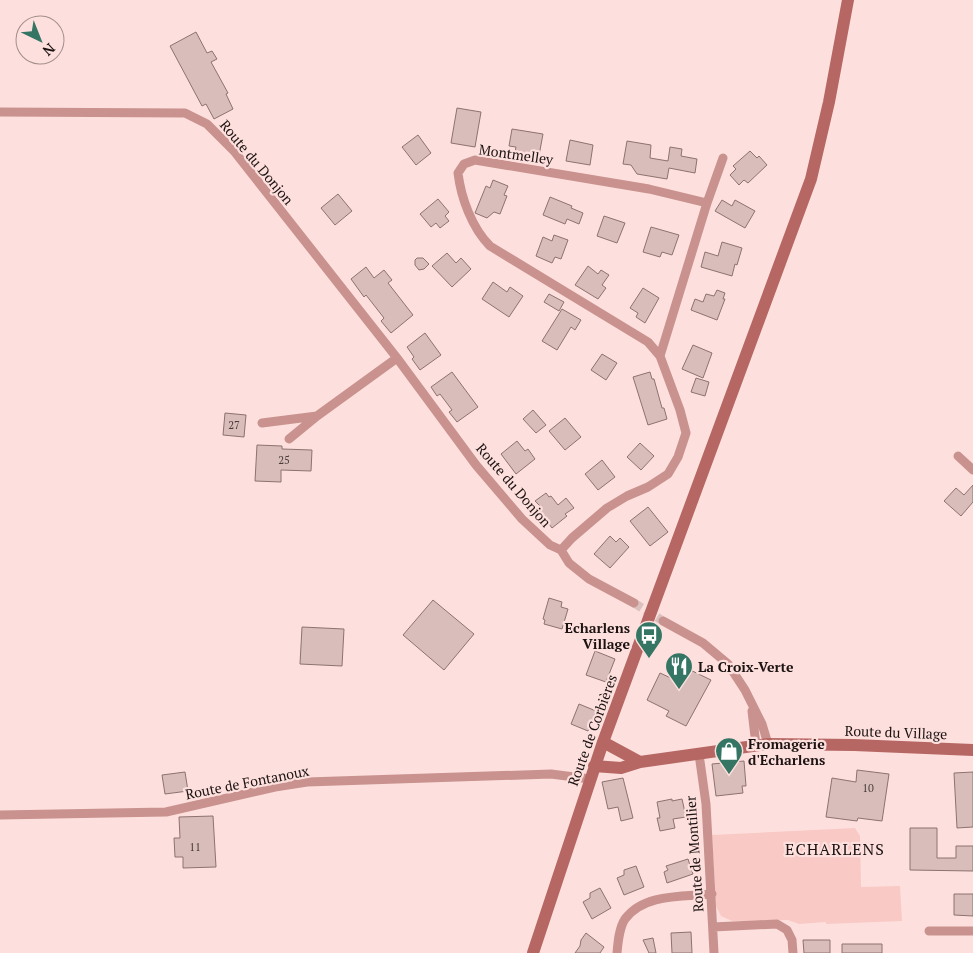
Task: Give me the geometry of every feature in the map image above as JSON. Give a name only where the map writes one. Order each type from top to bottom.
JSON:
[{"type":"main road","name":"Route de Corbières","points":[[533,953],[594,766],[810,179],[829,102],[848,0]]},
{"type":"main road","points":[[603,742],[640,762]]},
{"type":"main road","name":"Route du Village","points":[[594,766],[621,768],[640,762],[762,745],[854,745],[973,750]]},
{"type":"street","name":"Route du Donjon","points":[[0,112],[185,113],[207,124],[234,152],[397,358],[476,465],[522,519],[550,545],[561,550],[569,563],[589,579],[634,603]]},
{"type":"street","points":[[660,356],[723,158]]},
{"type":"street","name":"Montmelley","points":[[561,550],[607,508],[626,496],[648,487],[668,474],[678,457],[686,433],[680,410],[660,356],[648,342],[490,246],[480,236],[460,190],[458,173],[464,164],[475,160],[648,189],[708,203]]},
{"type":"street","points":[[289,439],[317,416],[397,358]]},
{"type":"street","points":[[262,423],[317,416]]},
{"type":"street","points":[[958,456],[973,470]]},
{"type":"street","points":[[663,621],[696,638],[720,656],[740,681],[749,699],[755,730],[762,745]]},
{"type":"street","name":"Route de Montilier","points":[[699,754],[706,804],[714,953]]},
{"type":"street","name":"Route de Fontanoux","points":[[0,815],[166,812],[275,787],[307,782],[552,774],[590,779]]},
{"type":"street","points":[[617,953],[619,935],[625,920],[638,907],[655,899],[712,894]]},
{"type":"street","points":[[713,927],[778,924],[787,930],[792,940],[792,953]]},
{"type":"street","points":[[930,931],[973,931]]},
{"type":"shaded area","points":[[855,828],[860,836],[861,887],[900,886],[902,921],[799,924],[788,920],[732,921],[721,916],[716,906],[712,835]]},
{"type":"building","points":[[196,32],[207,53],[212,51],[217,59],[211,62],[228,93],[226,94],[233,109],[214,119],[206,104],[202,106],[170,46]]},
{"type":"building","points":[[457,108],[481,112],[475,147],[451,143]]},
{"type":"building","points":[[512,129],[543,134],[538,161],[527,159],[528,154],[515,152],[516,147],[509,146]]},
{"type":"building","points":[[418,135],[431,153],[416,165],[402,147]]},
{"type":"building","points":[[570,140],[593,145],[590,165],[566,161]]},
{"type":"building","points":[[627,141],[651,145],[650,158],[668,161],[670,147],[682,149],[681,156],[697,159],[695,173],[669,168],[667,179],[637,174],[631,165],[623,164]]},
{"type":"building","points":[[750,151],[757,158],[759,156],[767,165],[748,183],[744,180],[739,185],[730,175],[736,169],[733,166]]},
{"type":"building","points":[[493,180],[508,186],[504,195],[507,196],[500,214],[494,212],[487,218],[475,213],[486,186],[490,188]]},
{"type":"building","points":[[338,194],[352,211],[335,225],[321,208]]},
{"type":"building","points":[[550,197],[583,213],[579,224],[567,219],[565,224],[543,215]]},
{"type":"building","points":[[438,199],[449,212],[445,216],[449,221],[440,228],[436,223],[431,227],[420,214]]},
{"type":"building","points":[[722,200],[732,206],[735,200],[755,211],[745,228],[715,211]]},
{"type":"building","points":[[604,216],[625,223],[617,243],[597,236]]},
{"type":"building","points":[[651,227],[679,235],[672,255],[662,252],[660,257],[643,252]]},
{"type":"building","points":[[554,235],[568,240],[561,259],[555,257],[552,263],[536,256],[543,237],[552,241]]},
{"type":"building","points":[[722,242],[742,248],[732,276],[701,267],[705,252],[718,256]]},
{"type":"building","points":[[447,253],[456,263],[461,258],[471,269],[452,287],[432,266]]},
{"type":"building","points":[[417,258],[423,258],[429,264],[424,269],[419,270],[415,265]]},
{"type":"building","points":[[588,266],[598,274],[601,270],[609,275],[602,285],[606,288],[598,299],[575,285]]},
{"type":"building","points":[[366,267],[374,278],[384,270],[392,280],[388,283],[413,315],[391,333],[381,321],[384,318],[366,295],[364,297],[351,279]]},
{"type":"building","points":[[493,282],[507,292],[510,287],[523,296],[509,317],[482,299]]},
{"type":"building","points":[[643,288],[659,298],[645,323],[636,317],[638,313],[630,308]]},
{"type":"building","points":[[717,290],[725,293],[723,299],[725,299],[717,320],[691,310],[695,299],[703,302],[706,294],[714,296]]},
{"type":"building","points":[[549,294],[564,302],[559,311],[544,302]]},
{"type":"building","points":[[562,309],[581,320],[575,330],[571,327],[557,350],[542,341]]},
{"type":"building","points":[[425,333],[441,355],[420,370],[412,359],[414,357],[407,347]]},
{"type":"building","points":[[693,345],[712,353],[703,378],[682,369]]},
{"type":"building","points":[[602,354],[617,363],[606,380],[591,370]]},
{"type":"building","points":[[452,372],[478,407],[457,422],[449,412],[452,410],[440,394],[437,396],[431,387]]},
{"type":"building","points":[[650,372],[667,419],[648,425],[633,377]]},
{"type":"building","points":[[696,378],[709,382],[705,396],[691,392]]},
{"type":"building","points":[[533,410],[546,425],[536,433],[523,419]]},
{"type":"building","points":[[225,413],[246,415],[244,437],[223,435]]},
{"type":"building","points":[[565,418],[581,437],[565,450],[549,431]]},
{"type":"building","points":[[517,441],[525,451],[528,449],[535,459],[516,474],[501,454]]},
{"type":"building","points":[[640,443],[654,456],[641,470],[627,457]]},
{"type":"building","points":[[257,445],[282,446],[282,449],[312,450],[311,471],[281,470],[281,482],[255,481]]},
{"type":"building","points":[[602,460],[615,477],[598,490],[585,474]]},
{"type":"building","points":[[973,485],[973,502],[961,516],[944,501],[956,488],[964,495]]},
{"type":"building","points":[[546,493],[558,505],[566,498],[574,508],[565,514],[567,516],[552,528],[537,508],[540,506],[535,501]]},
{"type":"building","points":[[648,507],[668,532],[650,546],[630,521]]},
{"type":"building","points":[[610,536],[616,542],[620,538],[629,547],[610,568],[594,554]]},
{"type":"building","points":[[549,598],[562,602],[561,607],[568,609],[562,629],[544,624],[545,620],[543,619]]},
{"type":"building","points":[[433,600],[474,634],[444,670],[403,635]]},
{"type":"building","points":[[302,627],[344,629],[342,666],[300,664]]},
{"type":"building","points":[[595,651],[615,659],[606,682],[586,675]]},
{"type":"building","name":"La Croix-Verte","points":[[680,665],[711,680],[686,726],[666,716],[669,711],[647,700],[660,673],[673,679]]},
{"type":"building","points":[[579,704],[596,711],[588,731],[571,724]]},
{"type":"building","name":"Fromagerie d'Echarlens","points":[[744,761],[746,786],[742,786],[743,793],[716,796],[712,764]]},
{"type":"building","points":[[857,770],[889,774],[882,821],[858,818],[857,821],[826,817],[832,778],[856,782]]},
{"type":"building","points":[[185,772],[188,791],[165,794],[162,775]]},
{"type":"building","points":[[973,772],[973,827],[957,828],[954,773]]},
{"type":"building","points":[[623,778],[633,818],[621,821],[618,807],[608,809],[602,782]]},
{"type":"building","points":[[672,799],[672,801],[682,799],[686,817],[673,819],[675,828],[660,831],[657,818],[660,818],[657,802]]},
{"type":"building","points":[[213,816],[216,867],[183,868],[183,857],[175,857],[174,838],[180,838],[179,817]]},
{"type":"building","points":[[910,828],[937,828],[937,858],[956,858],[956,846],[973,846],[973,871],[910,870]]},
{"type":"building","points":[[688,859],[693,874],[667,883],[664,872],[668,870],[666,866]]},
{"type":"building","points":[[636,866],[644,887],[624,895],[617,878],[624,875],[624,870]]},
{"type":"building","points":[[600,888],[611,908],[592,919],[583,902],[590,898],[590,893]]},
{"type":"building","points":[[954,894],[973,894],[973,916],[954,915]]},
{"type":"building","points":[[691,932],[692,953],[672,953],[671,933]]},
{"type":"building","points":[[586,933],[604,947],[600,953],[575,953]]},
{"type":"building","points":[[653,938],[656,953],[649,953],[643,940]]},
{"type":"building","points":[[803,940],[830,940],[830,953],[804,953]]},
{"type":"building","points":[[842,944],[882,944],[882,953],[842,953]]},
{"type":"tunnel","points":[[634,603],[663,621]]},
{"type":"place","name":"Echarlens Village","points":[[649,659]]},
{"type":"place","name":"La Croix-Verte","points":[[679,690]]},
{"type":"place","name":"Fromagerie d'Echarlens","points":[[729,775]]},
{"type":"district","name":"ECHARLENS","points":[[835,849]]}]
